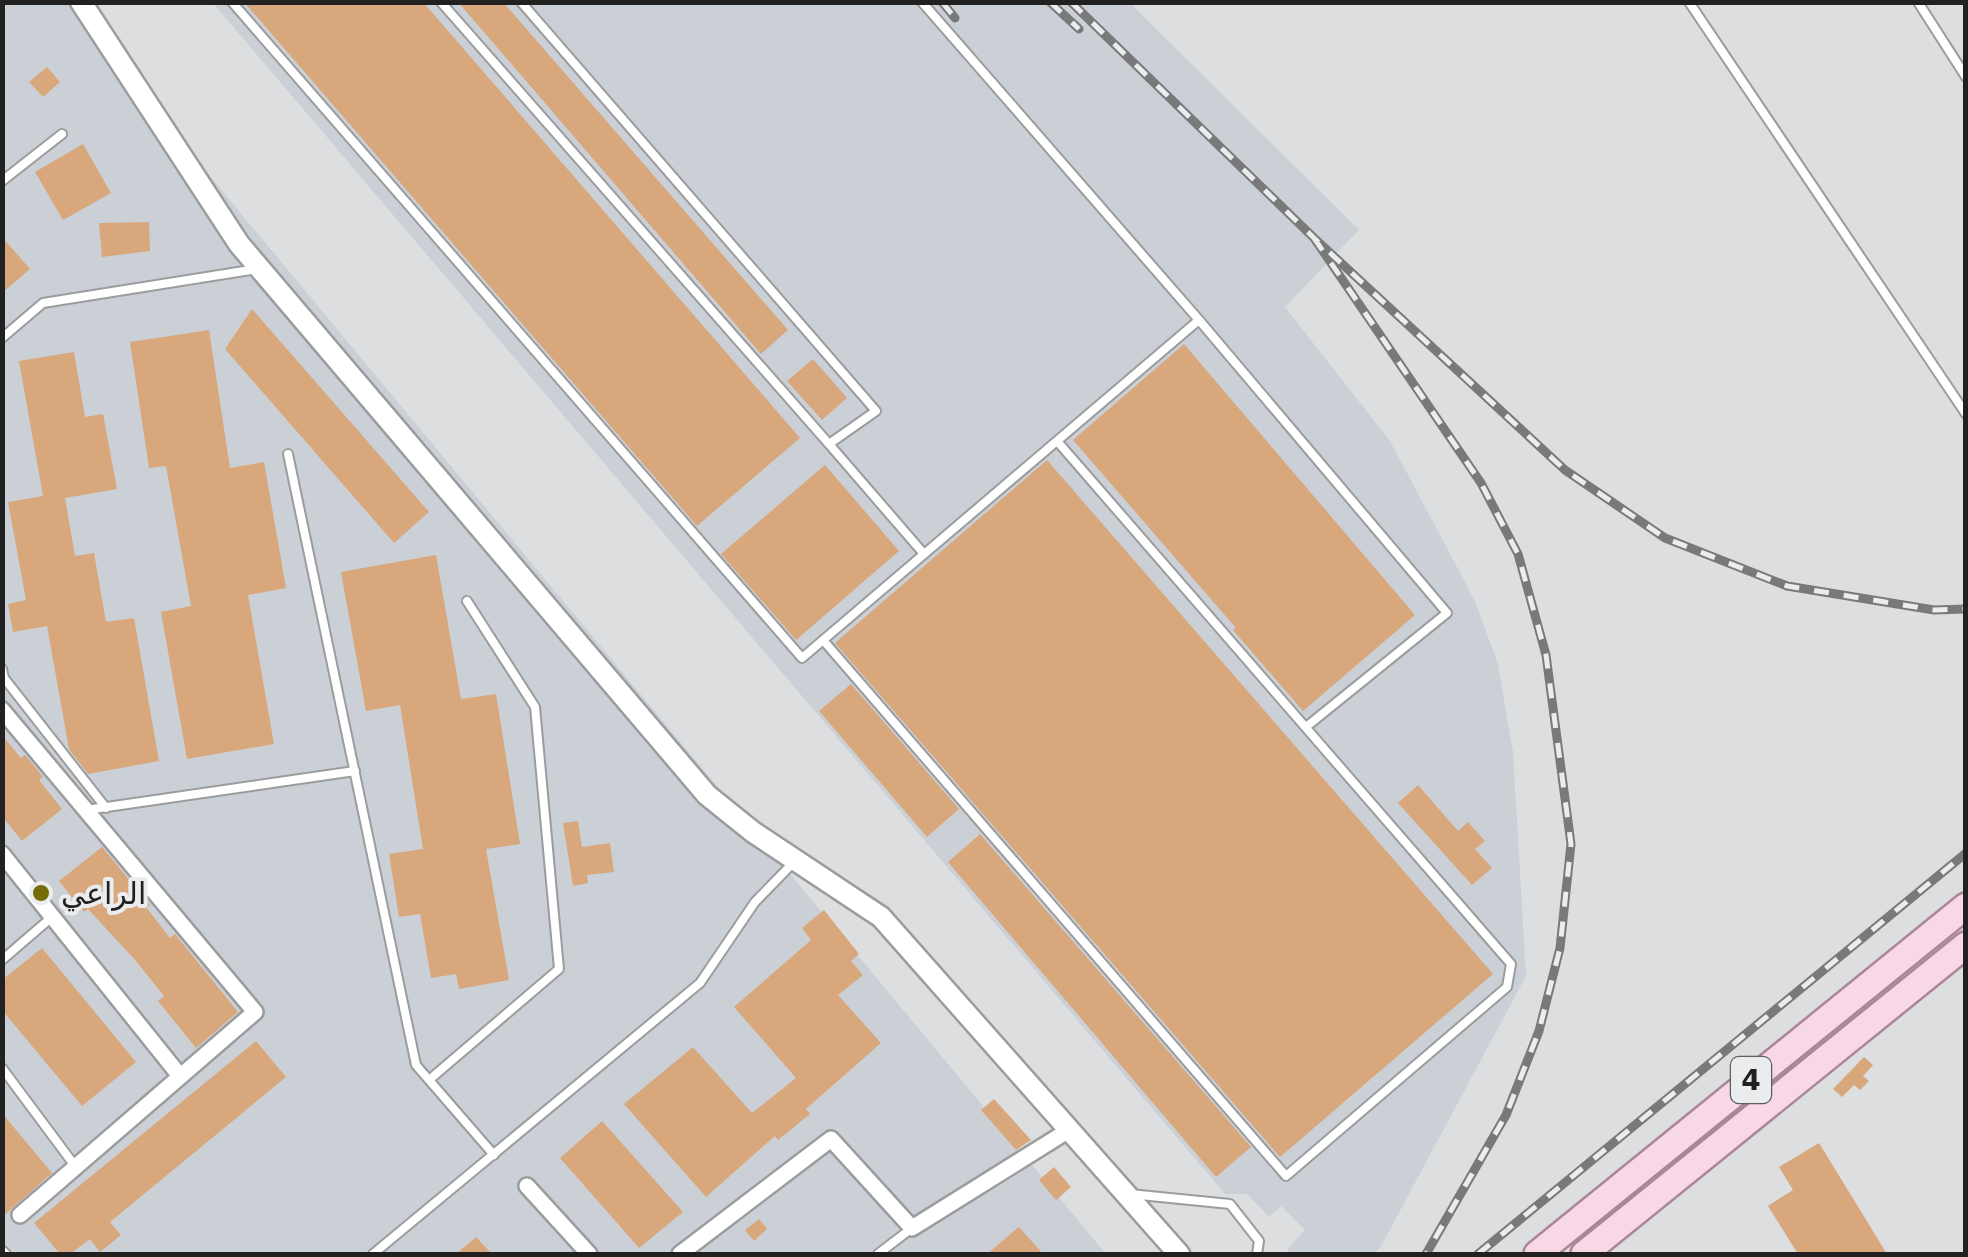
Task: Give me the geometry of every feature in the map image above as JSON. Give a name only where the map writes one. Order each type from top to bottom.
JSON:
[{"type":"main road","name":"4","points":[[1537,1254],[1966,906]]},
{"type":"main road","name":"4","points":[[1584,1254],[1966,945]]},
{"type":"street","points":[[81,2],[239,244],[707,795],[753,832],[880,917],[1180,1254]]},
{"type":"street","points":[[2,710],[254,1012],[20,1215]]},
{"type":"street","points":[[2,854],[180,1076]]},
{"type":"street","points":[[680,1254],[831,1139],[912,1228],[1069,1130]]},
{"type":"street","points":[[527,1186],[589,1254]]},
{"type":"lane","points":[[232,2],[802,658],[1200,320]]},
{"type":"lane","points":[[441,2],[924,554]]},
{"type":"lane","points":[[521,2],[876,410],[829,444]]},
{"type":"lane","points":[[922,2],[1200,320],[1447,613],[1306,727]]},
{"type":"lane","points":[[1689,2],[1966,414]]},
{"type":"lane","points":[[1918,2],[1966,77]]},
{"type":"lane","points":[[2,181],[62,134]]},
{"type":"lane","points":[[2,338],[43,302],[259,268]]},
{"type":"lane","points":[[823,640],[1286,1176],[1507,987],[1512,964],[1057,440]]},
{"type":"lane","points":[[288,454],[416,1065],[494,1156]]},
{"type":"lane","points":[[429,1080],[559,969],[534,707],[467,601]]},
{"type":"lane","points":[[2,670],[4,678],[106,808]]},
{"type":"lane","points":[[86,810],[355,771]]},
{"type":"lane","points":[[373,1254],[700,983],[755,902],[796,860]]},
{"type":"lane","points":[[2,960],[54,915]]},
{"type":"lane","points":[[2,1068],[76,1166]]},
{"type":"lane","points":[[1125,1194],[1230,1204],[1258,1242],[1257,1254]]},
{"type":"lane","points":[[878,1254],[912,1228]]},
{"type":"shaded area","points":[[2,3],[66,3],[1106,1254],[3,1254]]},
{"type":"shaded area","points":[[213,3],[1130,3],[1359,230],[1285,307],[1390,441],[1475,601],[1498,664],[1513,752],[1526,976],[1374,1254],[1287,1254],[1305,1230],[1281,1206],[1269,1217],[1247,1194],[1225,1194]]},
{"type":"building","points":[[244,2],[423,2],[800,438],[697,526]]},
{"type":"building","points":[[458,2],[503,2],[788,330],[761,354]]},
{"type":"building","points":[[47,67],[60,82],[43,97],[29,82]]},
{"type":"building","points":[[83,144],[111,193],[63,220],[35,172]]},
{"type":"building","points":[[149,222],[150,251],[102,257],[99,223]]},
{"type":"building","points":[[2,237],[30,269],[2,293]]},
{"type":"building","points":[[252,309],[429,512],[394,543],[225,349]]},
{"type":"building","points":[[209,330],[230,468],[264,462],[286,588],[248,595],[274,744],[187,759],[161,612],[191,606],[166,466],[149,468],[130,342]]},
{"type":"building","points":[[1184,344],[1415,615],[1303,711],[1073,440]]},
{"type":"building","points":[[74,352],[85,417],[103,414],[117,489],[65,498],[75,556],[94,553],[106,622],[134,618],[159,761],[88,774],[69,749],[47,626],[13,632],[8,604],[26,600],[8,502],[43,496],[19,361]]},
{"type":"building","points":[[813,359],[847,398],[822,420],[787,381]]},
{"type":"building","points":[[1047,460],[1493,974],[1280,1157],[835,643]]},
{"type":"building","points":[[825,465],[899,551],[796,640],[721,554]]},
{"type":"building","points":[[436,555],[461,699],[496,694],[520,844],[486,849],[509,980],[459,989],[456,974],[431,978],[420,914],[399,917],[389,854],[423,849],[400,705],[366,711],[341,572]]},
{"type":"building","points":[[851,684],[959,809],[927,837],[819,711]]},
{"type":"building","points":[[2,735],[43,777],[39,780],[62,809],[22,841],[2,816]]},
{"type":"building","points":[[1418,785],[1458,831],[1468,822],[1485,841],[1475,849],[1492,868],[1472,885],[1398,803]]},
{"type":"building","points":[[578,821],[582,847],[610,843],[614,872],[587,875],[588,883],[573,886],[563,823]]},
{"type":"building","points":[[980,834],[1251,1147],[1216,1177],[948,862]]},
{"type":"building","points":[[102,847],[150,905],[146,907],[170,938],[175,934],[238,1012],[196,1048],[158,1001],[164,996],[136,961],[88,909],[84,912],[59,881]]},
{"type":"building","points":[[824,910],[859,954],[851,961],[863,975],[838,995],[881,1043],[806,1109],[810,1114],[778,1140],[775,1136],[706,1197],[624,1104],[693,1047],[752,1113],[796,1078],[734,1007],[811,940],[802,928]]},
{"type":"building","points":[[42,948],[136,1062],[82,1106],[2,1010],[2,980]]},
{"type":"building","points":[[256,1041],[286,1077],[110,1222],[121,1235],[100,1252],[90,1239],[70,1254],[60,1254],[34,1223]]},
{"type":"building","points":[[1864,1057],[1873,1065],[1863,1076],[1869,1081],[1860,1090],[1854,1085],[1842,1097],[1833,1089]]},
{"type":"building","points":[[994,1099],[1031,1140],[1016,1150],[981,1110]]},
{"type":"building","points":[[2,1113],[52,1173],[2,1217]]},
{"type":"building","points":[[602,1121],[683,1212],[639,1248],[560,1158]]},
{"type":"building","points":[[1819,1143],[1887,1254],[1798,1254],[1768,1206],[1793,1190],[1779,1167]]},
{"type":"building","points":[[1054,1167],[1071,1187],[1056,1200],[1039,1180]]},
{"type":"building","points":[[759,1219],[767,1229],[754,1241],[745,1230]]},
{"type":"building","points":[[1019,1227],[1043,1254],[987,1254]]},
{"type":"building","points":[[476,1237],[492,1254],[456,1254]]},
{"type":"railway","points":[[942,2],[955,18]]},
{"type":"railway","points":[[1050,2],[1079,29]]},
{"type":"railway","points":[[1071,2],[1314,238],[1565,470],[1665,538],[1787,586],[1934,610],[1966,609]]},
{"type":"railway","points":[[1314,238],[1481,483],[1518,554],[1546,655],[1571,844],[1560,948],[1539,1031],[1506,1115],[1426,1254]]},
{"type":"railway","points":[[1478,1254],[1966,853]]},
{"type":"place","name":"الراعي","points":[[41,893]]}]
